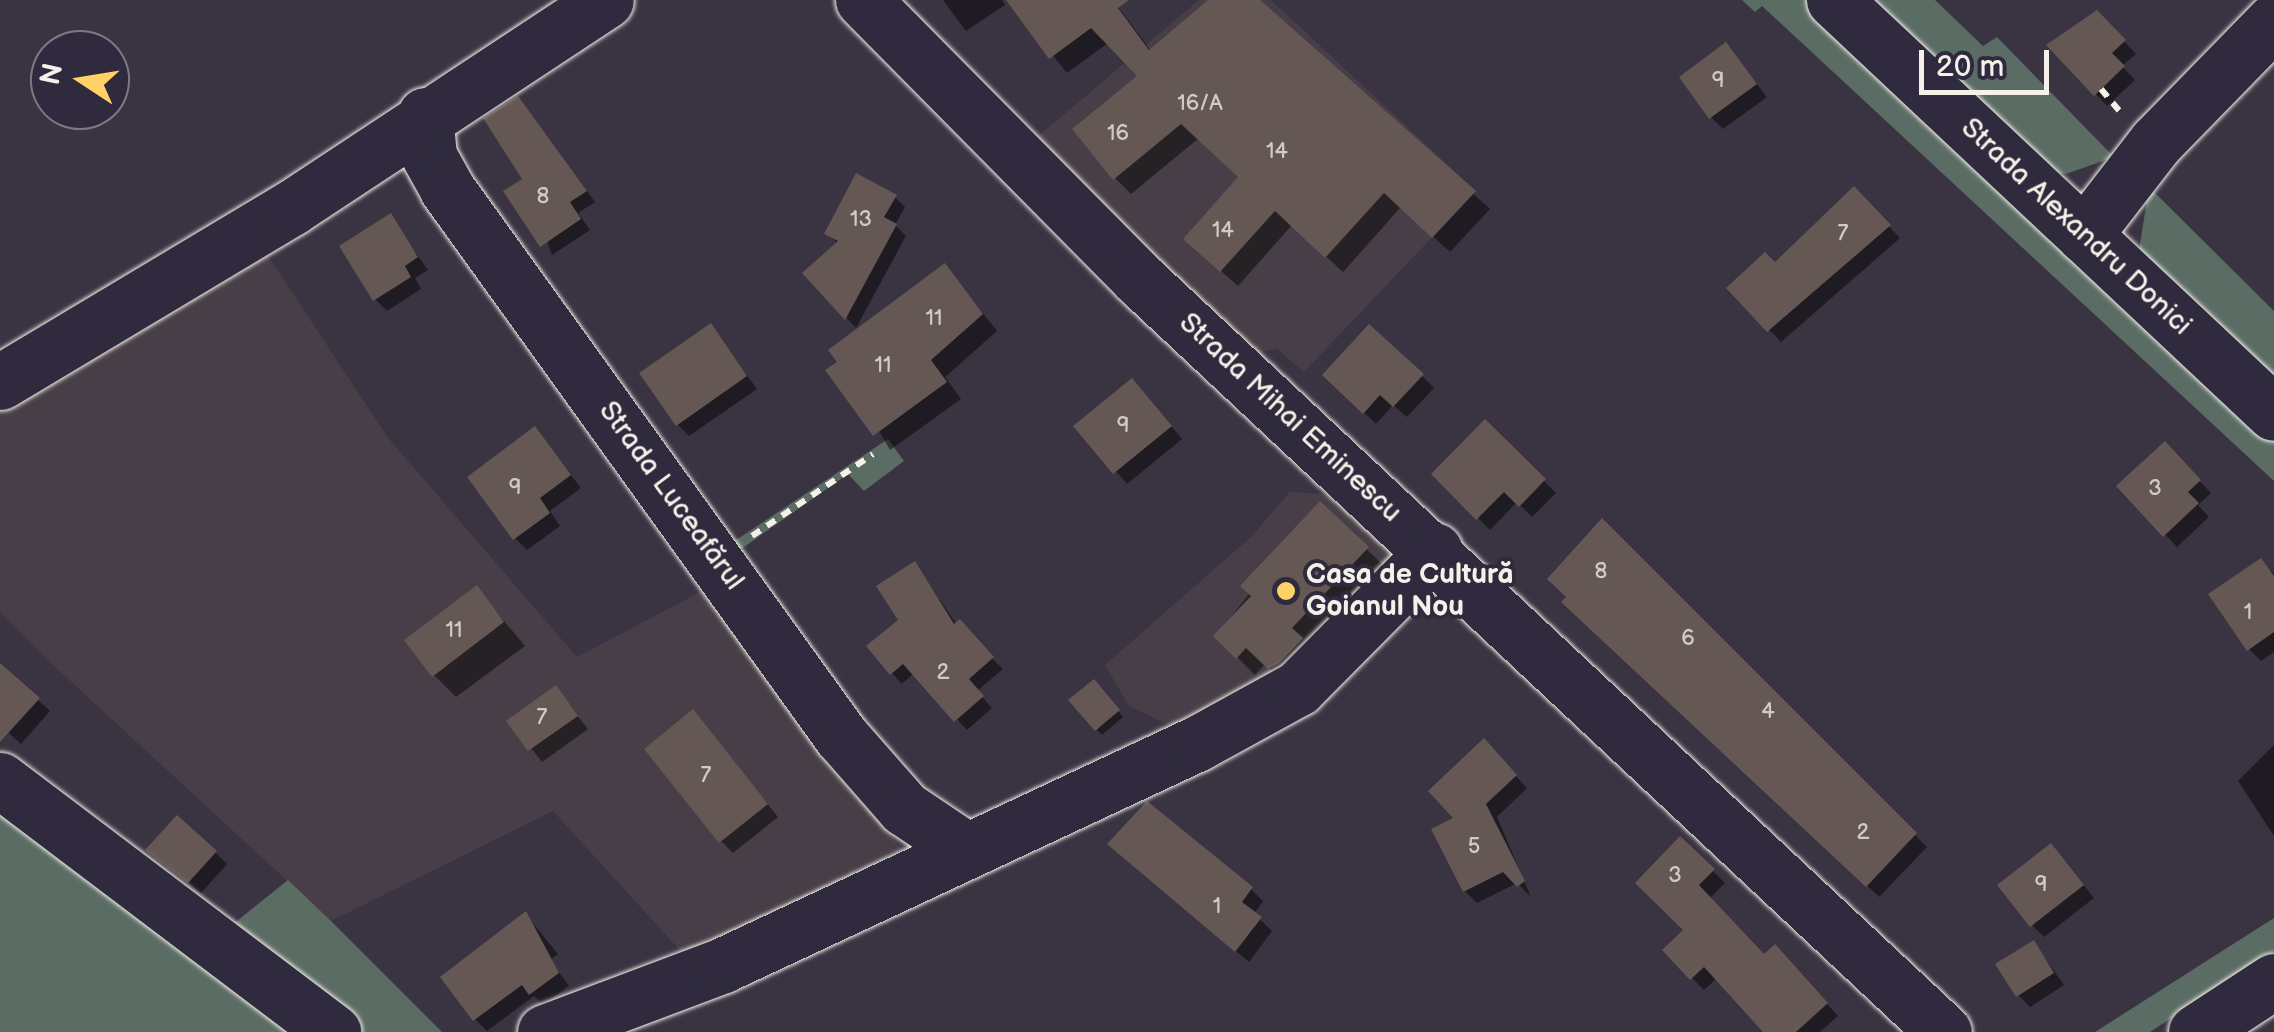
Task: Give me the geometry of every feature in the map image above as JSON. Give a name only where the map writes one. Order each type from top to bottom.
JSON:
[{"type":"street","points":[[0,382],[291,208],[425,115],[606,0]]},
{"type":"street","name":"Strada Mihai Eminescu","points":[[864,0],[1124,265],[1434,550],[1944,1032]]},
{"type":"street","name":"Strada Alexandru Donici","points":[[1834,0],[2274,414]]},
{"type":"street","points":[[2084,235],[2156,142],[2274,20]]},
{"type":"street","name":"Strada Luceafărul","points":[[425,115],[429,156],[447,189],[718,558],[841,736],[904,808],[962,847]]},
{"type":"street","points":[[545,1032],[723,965],[1298,688],[1434,550]]},
{"type":"street","points":[[0,780],[333,1032]]},
{"type":"street","points":[[2196,1032],[2274,981]]},
{"type":"path","points":[[718,558],[873,454]]},
{"type":"shaded area","points":[[1199,0],[1271,0],[1476,191],[1304,372],[1277,349],[1250,354],[1029,144]]},
{"type":"shaded area","points":[[260,244],[389,439],[577,657],[702,591],[901,849],[686,957],[553,811],[331,921],[55,667],[0,612],[0,399]]},
{"type":"shaded area","points":[[1290,492],[1324,494],[1406,561],[1292,677],[1189,735],[1129,706],[1105,665],[1251,537]]},
{"type":"green space","points":[[1742,0],[1805,0],[2274,438],[2274,481],[1762,6],[1755,12]]},
{"type":"green space","points":[[1859,0],[1935,0],[1983,46],[1997,37],[2114,157],[2066,174],[2036,167]]},
{"type":"green space","points":[[2149,187],[2274,311],[2274,393],[2137,263]]},
{"type":"green space","points":[[888,439],[904,461],[864,491],[848,474],[734,554],[733,542]]},
{"type":"green space","points":[[0,796],[309,1032],[0,1032]]},
{"type":"green space","points":[[288,880],[442,1032],[362,1032],[222,933]]},
{"type":"green space","points":[[2274,918],[2274,951],[2150,1032],[2095,1032]]},
{"type":"building","points":[[1006,0],[1129,0],[1118,8],[1149,50],[1208,0],[1260,0],[1476,191],[1432,238],[1384,193],[1325,258],[1275,211],[1220,272],[1183,239],[1238,177],[1181,124],[1113,180],[1072,129],[1137,76],[1091,28],[1049,59]]},
{"type":"building","points":[[2097,10],[2126,40],[2112,53],[2125,66],[2094,96],[2046,45]]},
{"type":"building","points":[[1726,42],[1757,84],[1709,119],[1679,77]]},
{"type":"building","points":[[518,96],[587,191],[570,202],[581,219],[540,247],[503,191],[522,179],[483,118]]},
{"type":"building","points":[[856,173],[897,195],[884,217],[897,224],[845,320],[802,273],[838,241],[824,234]]},
{"type":"building","points":[[1854,186],[1891,225],[1767,332],[1726,288],[1765,252],[1775,262]]},
{"type":"building","points":[[391,213],[418,257],[405,266],[411,277],[373,301],[339,246]]},
{"type":"building","points":[[945,263],[983,314],[931,360],[947,382],[873,436],[825,370],[837,362],[828,350]]},
{"type":"building","points":[[711,323],[747,376],[676,426],[639,373]]},
{"type":"building","points":[[1369,324],[1424,374],[1393,407],[1380,395],[1363,414],[1322,375]]},
{"type":"building","points":[[1132,378],[1172,426],[1113,474],[1073,426]]},
{"type":"building","points":[[1485,419],[1546,479],[1519,507],[1504,492],[1476,520],[1431,474]]},
{"type":"building","points":[[535,426],[571,475],[540,498],[550,513],[513,540],[467,477]]},
{"type":"building","points":[[2165,441],[2201,480],[2188,492],[2199,503],[2163,537],[2116,486]]},
{"type":"building","name":"Casa de Cultură Goianul Nou","points":[[1320,501],[1369,547],[1292,628],[1303,638],[1279,663],[1268,669],[1246,648],[1236,659],[1213,636],[1251,596],[1240,586]]},
{"type":"building","points":[[1602,518],[1917,833],[1866,887],[1561,602],[1566,597],[1547,579]]},
{"type":"building","points":[[2261,558],[2274,576],[2274,632],[2247,651],[2208,594]]},
{"type":"building","points":[[915,561],[954,624],[960,619],[994,657],[969,679],[984,696],[954,722],[903,664],[890,675],[866,646],[898,620],[876,586]]},
{"type":"building","points":[[477,585],[504,622],[432,677],[404,640]]},
{"type":"building","points":[[0,663],[40,698],[0,742]]},
{"type":"building","points":[[1094,679],[1120,710],[1095,731],[1068,700]]},
{"type":"building","points":[[556,685],[578,716],[528,751],[506,721]]},
{"type":"building","points":[[693,709],[768,804],[719,843],[644,749]]},
{"type":"building","points":[[1484,738],[1517,775],[1486,804],[1525,881],[1517,887],[1503,872],[1463,892],[1431,829],[1453,818],[1428,791]]},
{"type":"building","points":[[1147,801],[1253,887],[1242,902],[1262,917],[1235,952],[1107,844]]},
{"type":"building","points":[[177,815],[217,851],[188,883],[145,850]]},
{"type":"building","points":[[1680,836],[1715,869],[1699,885],[1764,954],[1775,944],[1828,1003],[1796,1032],[1763,1032],[1704,967],[1690,980],[1662,950],[1683,930],[1635,883]]},
{"type":"building","points":[[2051,843],[2084,885],[2030,927],[1997,885]]},
{"type":"building","points":[[526,911],[559,973],[529,995],[522,985],[473,1021],[440,977]]},
{"type":"building","points":[[2034,940],[2054,973],[2016,997],[1995,964]]},
{"type":"place","name":"Casa de Cultură Goianul Nou","points":[[1286,591]]}]
